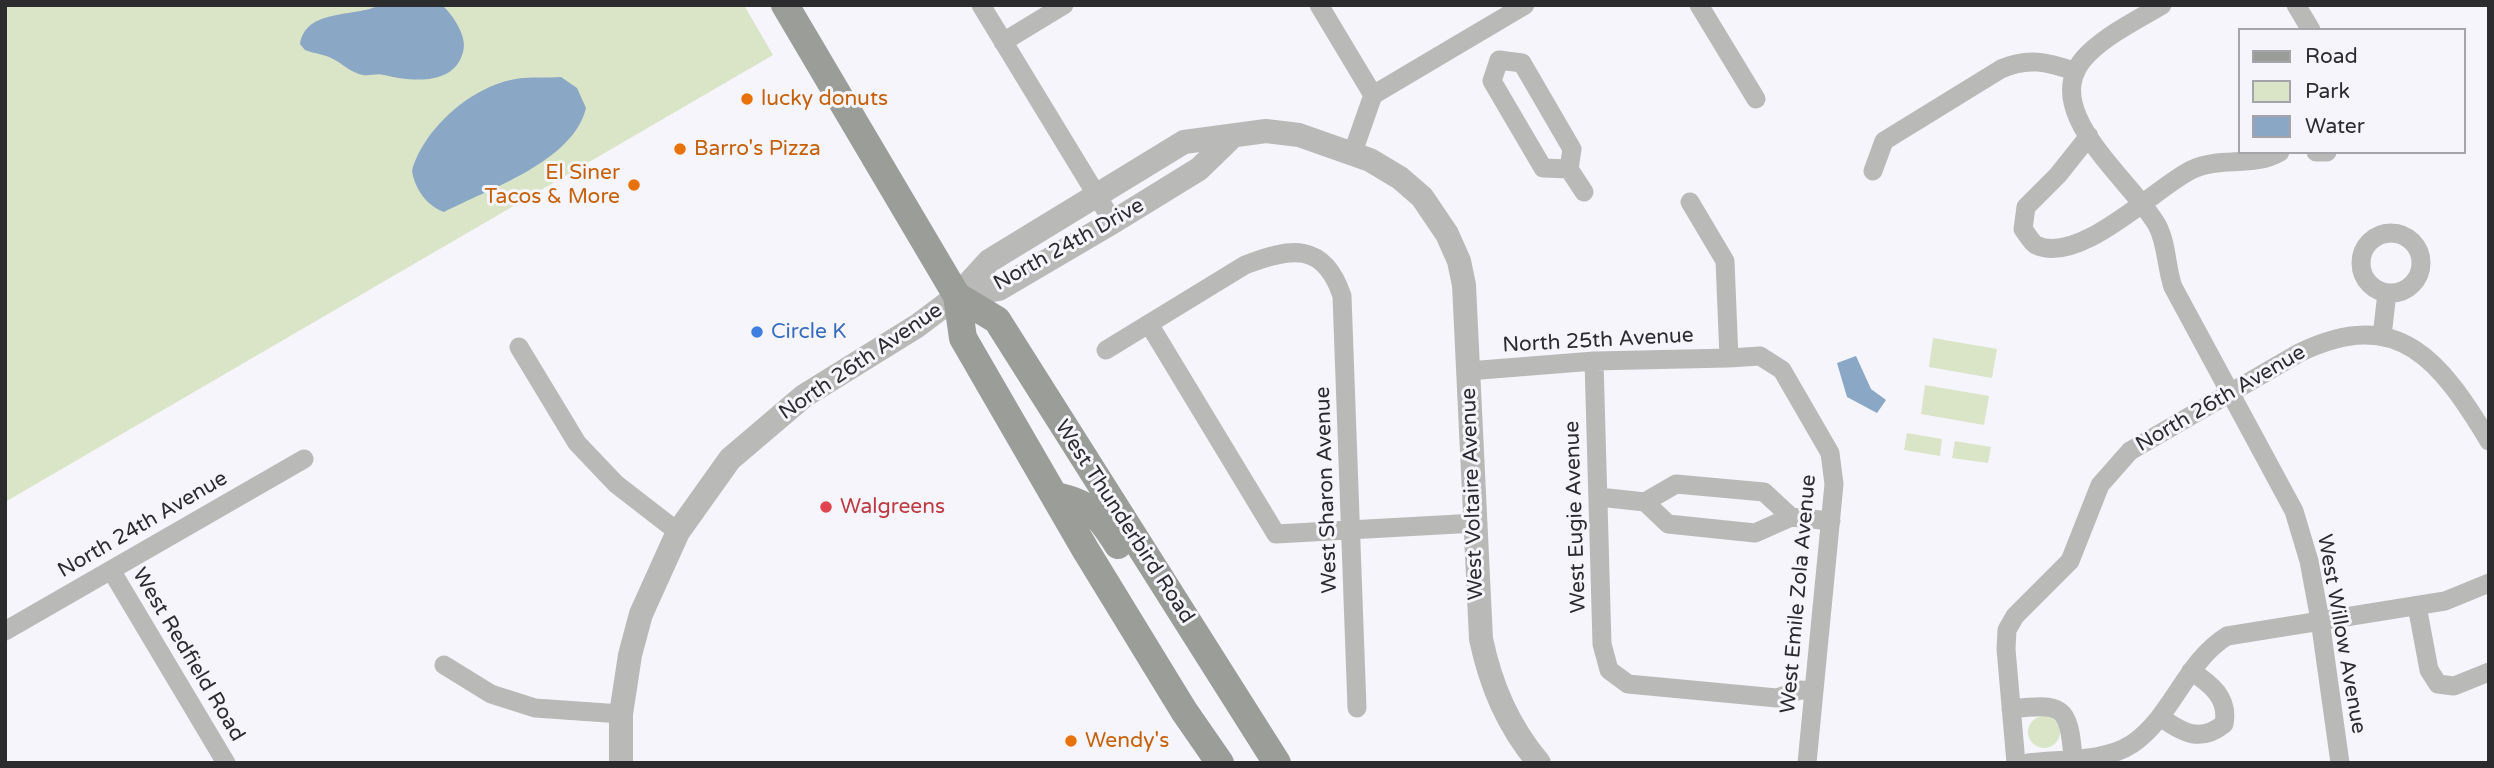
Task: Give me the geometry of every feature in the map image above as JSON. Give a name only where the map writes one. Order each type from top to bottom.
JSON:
[{"type":"main road","name":"West Thunderbird Road","points":[[785,5],[957,296],[963,338],[1184,711],[1220,763]]},
{"type":"main road","name":"West Thunderbird Road","points":[[957,296],[996,320],[1277,763]]},
{"type":"main road","points":[[1055,496],[1088,507],[1100,517],[1126,557],[1162,581]]},
{"type":"street","points":[[981,5],[1113,222]]},
{"type":"street","points":[[1003,42],[1064,5]]},
{"type":"street","points":[[1319,5],[1373,95]]},
{"type":"street","points":[[1353,152],[1373,95],[1525,5]]},
{"type":"street","points":[[1699,5],[1756,99]]},
{"type":"street","points":[[1873,171],[1884,141],[2001,69],[2019,61],[2038,60],[2074,71],[2104,40],[2162,5]]},
{"type":"street","points":[[2296,5],[2310,28]]},
{"type":"street","points":[[1481,31],[1499,61]]},
{"type":"street","points":[[1499,61],[1522,64],[1572,149],[1569,169],[1584,192]]},
{"type":"street","points":[[1499,61],[1492,81],[1543,168],[1569,169]]},
{"type":"street","name":"West Willow Avenue","points":[[2074,71],[2072,102],[2089,136],[2157,225],[2165,245],[2166,265],[2173,287],[2294,511],[2309,561],[2320,620],[2340,763]]},
{"type":"street","name":"North 24th Drive","points":[[957,296],[989,261],[1184,142],[1233,135],[1266,131],[1299,135],[1353,152],[1400,177],[1422,197],[1447,234]]},
{"type":"street","name":"North 24th Drive","points":[[957,296],[999,289],[1199,169],[1233,135]]},
{"type":"street","points":[[2089,136],[2058,175],[2026,207],[2023,229],[2034,244],[2049,249],[2076,243],[2102,232],[2193,169],[2211,164],[2257,161],[2275,154]]},
{"type":"street","points":[[1690,202],[1725,261],[1729,358]]},
{"type":"street","name":"West Voltaire Avenue","points":[[1447,234],[1459,261],[1464,285],[1481,639],[1494,689],[1533,755]]},
{"type":"street","name":"West Sharon Avenue","points":[[1149,324],[1245,265],[1267,257],[1299,252],[1320,260],[1334,272],[1342,296],[1357,708]]},
{"type":"street","points":[[2387,293],[2382,336],[2417,350],[2448,377],[2489,441]]},
{"type":"street","name":"North 26th Avenue","points":[[621,763],[621,714],[630,655],[641,614],[678,532],[715,476],[804,396],[917,326],[957,296]]},
{"type":"street","points":[[1106,350],[1149,324],[1276,534],[1476,523]]},
{"type":"street","name":"North 26th Avenue","points":[[2016,763],[2006,649],[2007,630],[2015,616],[2070,561],[2090,505],[2108,474],[2130,451],[2321,342],[2353,336],[2382,336]]},
{"type":"street","points":[[519,347],[577,443],[616,484],[678,532]]},
{"type":"street","name":"West Emile Zola Avenue","points":[[1729,358],[1760,356],[1782,370],[1830,453],[1834,484],[1807,763]]},
{"type":"street","name":"North 25th Avenue","points":[[1468,371],[1594,361],[1729,358]]},
{"type":"street","name":"West Eugie Avenue","points":[[1594,361],[1602,644],[1609,670],[1628,684],[1777,698],[1800,690],[1814,691]]},
{"type":"street","name":"North 24th Avenue","points":[[5,631],[304,459]]},
{"type":"street","points":[[1599,497],[1645,502],[1676,484],[1764,492],[1791,517]]},
{"type":"street","points":[[1645,502],[1668,524],[1755,533],[1791,517],[1831,521]]},
{"type":"street","name":"West Redfield Road","points":[[111,570],[226,763]]},
{"type":"street","points":[[2028,763],[2110,753],[2132,744],[2160,717],[2208,648],[2227,636],[2445,601],[2489,583]]},
{"type":"street","points":[[2417,606],[2429,670],[2438,684],[2454,686],[2489,672]]},
{"type":"street","points":[[444,665],[491,694],[535,708],[621,714]]},
{"type":"street","points":[[2160,717],[2181,732],[2198,736],[2214,732],[2224,724],[2226,713],[2223,701],[2211,684],[2190,671]]},
{"type":"street","points":[[2011,709],[2042,705],[2058,710],[2070,724],[2073,758]]},
{"type":"green space","points":[[5,5],[744,5],[773,55],[5,502]]},
{"type":"green space","points":[[1933,338],[1997,349],[1992,378],[1929,367]]},
{"type":"green space","points":[[1925,385],[1989,396],[1984,425],[1921,414]]},
{"type":"green space","points":[[1907,433],[1942,439],[1940,456],[1904,450]]},
{"type":"green space","points":[[1955,441],[1991,447],[1988,463],[1952,458]]},
{"type":"green space","points":[[2044,716],[2056,720],[2060,732],[2056,744],[2044,748],[2032,744],[2028,732],[2032,720]]},
{"type":"water","points":[[380,5],[442,5],[455,20],[463,40],[463,52],[458,63],[450,71],[430,79],[363,75],[331,58],[305,50],[300,44],[304,33],[321,19]]},
{"type":"water","points":[[561,77],[577,88],[586,108],[578,127],[565,144],[527,172],[444,212],[427,201],[419,190],[412,171],[428,138],[454,110],[470,98],[505,81]]},
{"type":"water","points":[[1856,356],[1871,389],[1886,400],[1877,413],[1847,397],[1837,363]]},
{"type":"place","name":"lucky donuts","points":[[747,99]]},
{"type":"place","name":"Barro's Pizza","points":[[680,149]]},
{"type":"place","name":"El Siner Tacos & More","points":[[634,185]]},
{"type":"place","name":"Circle K","points":[[757,332]]},
{"type":"place","name":"Walgreens","points":[[826,507]]},
{"type":"place","name":"Wendy's","points":[[1071,741]]}]
